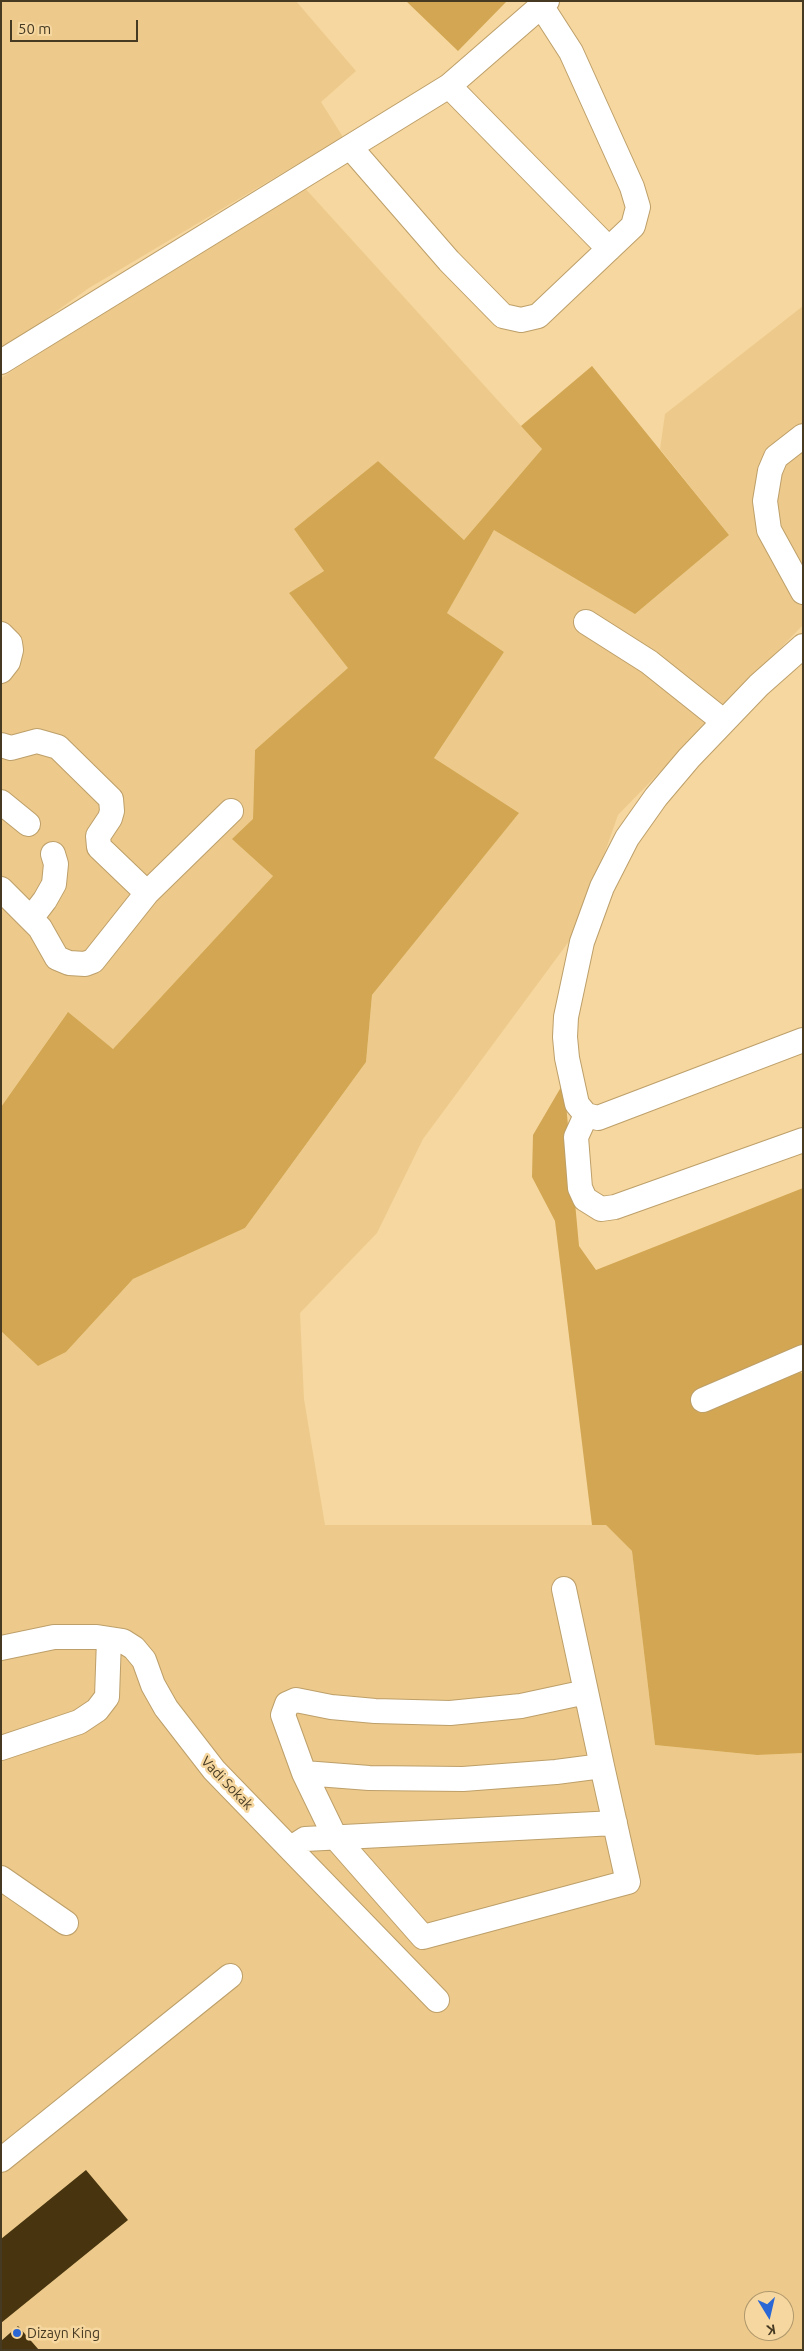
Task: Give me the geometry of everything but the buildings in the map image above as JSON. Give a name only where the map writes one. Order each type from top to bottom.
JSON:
[{"type":"street","points":[[1,362],[449,86],[544,4],[570,52],[637,201],[638,214],[634,226],[538,316],[521,320],[504,316],[449,261],[350,147]]},
{"type":"street","points":[[449,86],[609,249]]},
{"type":"street","points":[[803,436],[776,457],[770,471],[765,501],[769,530],[803,592]]},
{"type":"street","points":[[586,622],[649,662],[723,721]]},
{"type":"street","points":[[1,634],[10,644],[11,650],[8,662],[1,671]]},
{"type":"street","points":[[803,646],[723,721],[683,764],[641,817],[615,860],[591,914],[582,942],[570,997],[565,1037],[567,1058],[577,1104],[586,1115],[598,1118],[605,1117],[803,1040]]},
{"type":"street","points":[[1,744],[11,748],[30,742],[51,744],[63,751],[111,799],[112,810],[110,818],[98,836],[100,847],[147,893]]},
{"type":"street","points":[[1,802],[28,824]]},
{"type":"street","points":[[1,889],[32,917],[50,942],[58,958],[69,963],[85,964],[93,960],[147,893],[231,811]]},
{"type":"street","points":[[32,917],[54,884],[56,869],[53,854]]},
{"type":"street","points":[[586,1115],[576,1138],[580,1188],[585,1199],[601,1209],[615,1207],[803,1140]]},
{"type":"street","points":[[703,1400],[803,1357]]},
{"type":"street","points":[[564,1589],[628,1882],[423,1937],[335,1837],[304,1773],[283,1715],[287,1704],[296,1700],[331,1707],[375,1711],[450,1713],[521,1706],[586,1692]]},
{"type":"street","name":"Vadi Sokak","points":[[1,1648],[54,1637],[109,1638],[123,1641],[140,1654],[148,1668],[153,1685],[196,1750],[437,2000]]},
{"type":"street","points":[[1,1748],[79,1722],[97,1710],[107,1697],[109,1638]]},
{"type":"street","points":[[304,1773],[369,1778],[463,1779],[556,1772],[602,1766]]},
{"type":"street","points":[[291,1848],[305,1838],[615,1822]]},
{"type":"street","points":[[1,1878],[66,1923]]},
{"type":"street","points":[[1,2160],[230,1976]]},
{"type":"shaded area","points":[[1,1],[296,1],[356,71],[321,102],[343,137],[89,288],[1,351]]},
{"type":"shaded area","points":[[406,1],[507,1],[458,51]]},
{"type":"shaded area","points":[[303,186],[542,449],[464,540],[378,461],[294,529],[324,571],[289,593],[349,668],[255,750],[253,820],[273,876],[113,1049],[67,1013],[1,1107],[1,378]]},
{"type":"shaded area","points":[[803,306],[803,625],[618,815],[599,869],[598,902],[423,1139],[377,1233],[300,1313],[304,1399],[325,1525],[606,1525],[632,1551],[655,1745],[757,1755],[803,1753],[803,2350],[1,2350],[1,1331],[38,1366],[66,1352],[133,1279],[245,1228],[366,1062],[372,995],[518,814],[434,758],[504,652],[447,613],[494,530],[729,535],[660,449],[665,414]]},
{"type":"shaded area","points":[[592,366],[729,535],[635,614],[494,530],[447,613],[504,652],[434,758],[519,813],[372,995],[366,1062],[245,1228],[133,1279],[66,1352],[38,1366],[1,1331],[1,1107],[68,1012],[113,1049],[273,876],[232,839],[253,819],[255,750],[348,668],[289,593],[324,571],[294,529],[378,461],[464,540],[542,449],[521,426]]},
{"type":"shaded area","points":[[564,1082],[579,1246],[596,1270],[803,1188],[803,1361],[797,1364],[803,1376],[803,1753],[757,1755],[655,1745],[632,1551],[606,1525],[592,1525],[555,1221],[532,1177],[533,1135]]},
{"type":"place","name":"Dizayn King","points":[[17,2333]]}]
